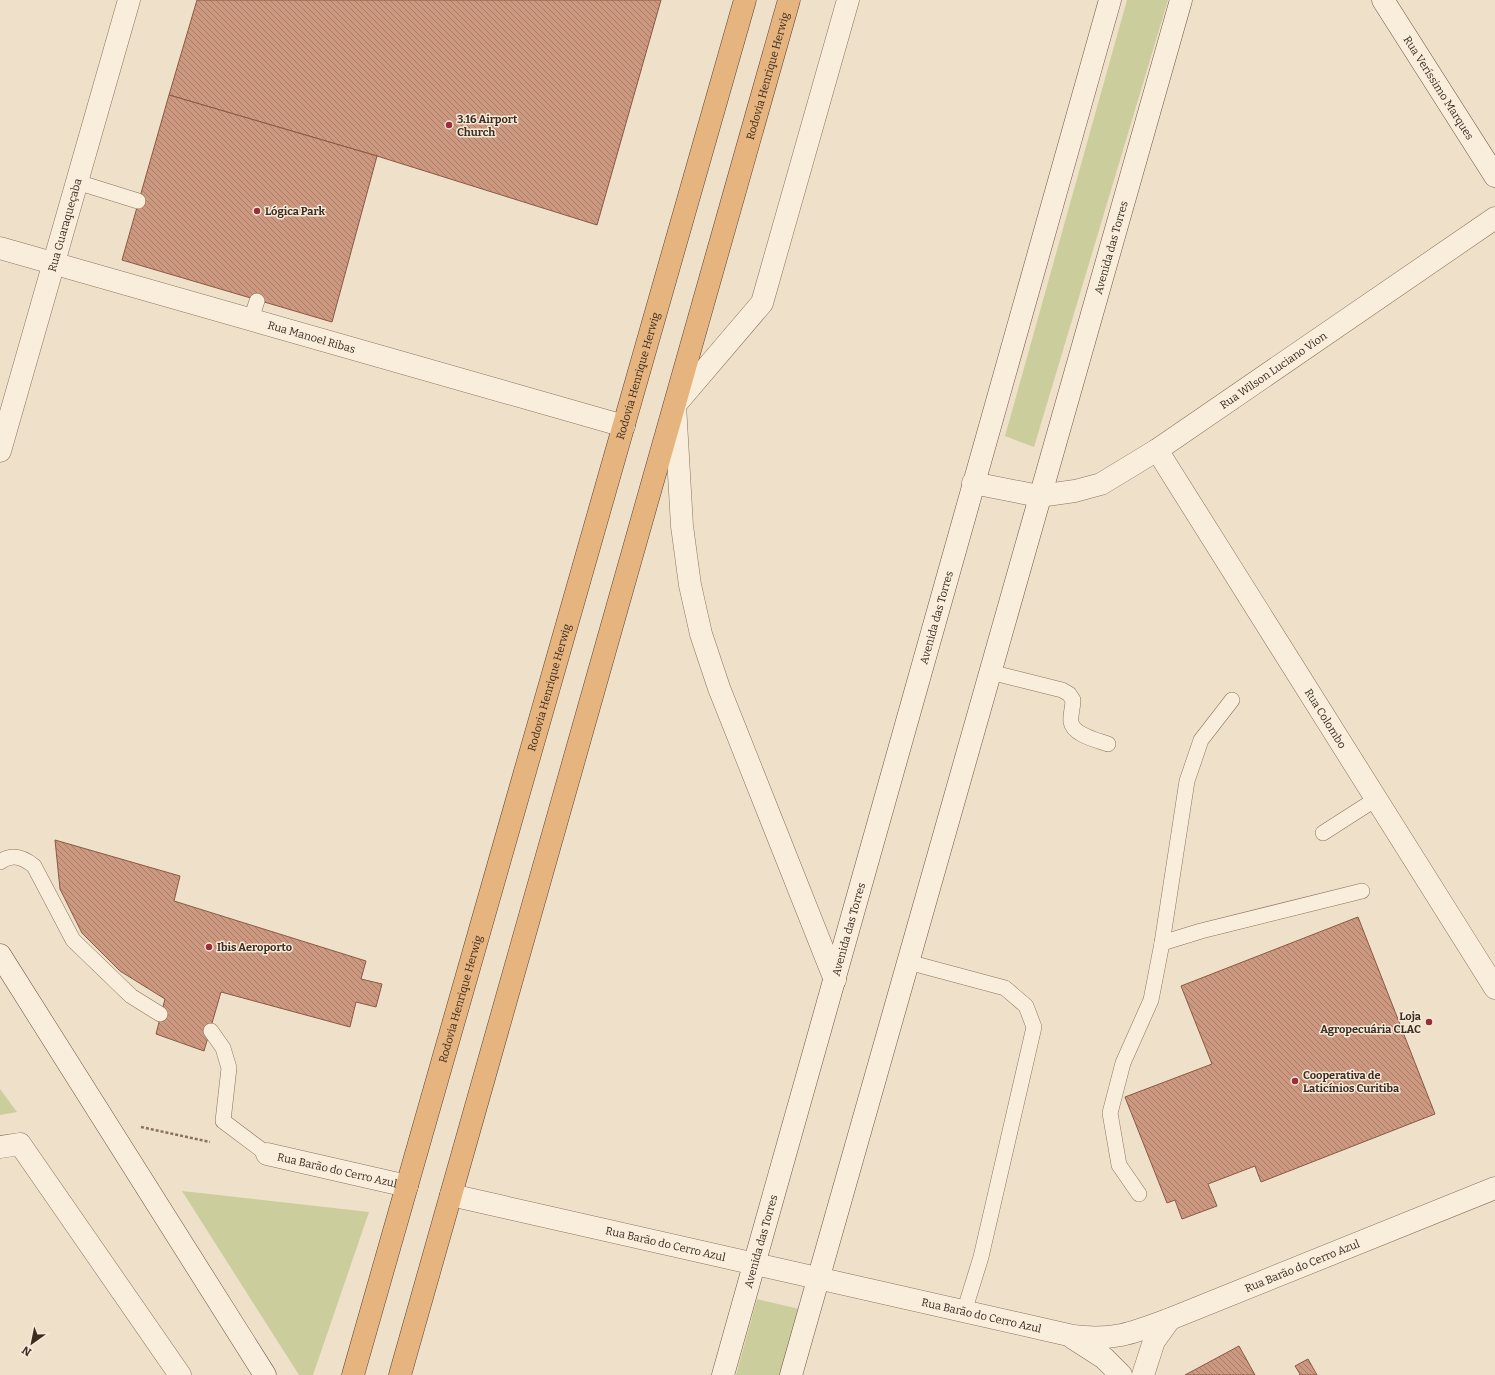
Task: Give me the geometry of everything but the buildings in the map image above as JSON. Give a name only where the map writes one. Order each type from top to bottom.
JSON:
[{"type":"highway","name":"Rodovia Henrique Herwig","points":[[353,1375],[745,0]]},
{"type":"highway","name":"Rodovia Henrique Herwig","points":[[400,1375],[789,0]]},
{"type":"street","name":"Rua Guaraqueçaba","points":[[0,451],[129,0]]},
{"type":"street","points":[[835,980],[719,688],[701,634],[690,585],[682,526],[674,405],[762,302],[848,0]]},
{"type":"street","name":"Avenida das Torres","points":[[723,1375],[1110,0]]},
{"type":"street","name":"Avenida das Torres","points":[[791,1375],[1039,496],[1181,0]]},
{"type":"street","name":"Rua Veríssimo Marques","points":[[1383,0],[1495,176]]},
{"type":"street","name":"Rua Wilson Luciano Vion","points":[[1039,496],[1075,491],[1101,484],[1157,450],[1495,218]]},
{"type":"street","name":"Rua Manoel Ribas","points":[[0,248],[54,263],[254,310],[624,426]]},
{"type":"street","name":"Rua Colombo","points":[[1157,450],[1495,988]]},
{"type":"street","points":[[973,483],[1039,496]]},
{"type":"street","points":[[0,955],[265,1375]]},
{"type":"street","points":[[10,1146],[180,1375]]},
{"type":"street","name":"Rua Barão do Cerro Azul","points":[[267,1154],[407,1186]]},
{"type":"street","name":"Rua Barão do Cerro Azul","points":[[451,1195],[964,1312],[1065,1334],[1091,1338],[1118,1337],[1170,1319],[1495,1188]]},
{"type":"street","points":[[1143,1375],[1154,1341],[1170,1319]]},
{"type":"street","points":[[1065,1334],[1092,1349],[1121,1375]]},
{"type":"lane","points":[[77,182],[138,201]]},
{"type":"lane","points":[[990,672],[1062,690],[1069,694],[1073,700],[1071,722],[1073,728],[1079,733],[1108,744]]},
{"type":"lane","points":[[1139,1194],[1119,1165],[1110,1113],[1123,1064],[1151,1000],[1162,943],[1187,781],[1201,740],[1232,700]]},
{"type":"lane","points":[[1323,833],[1376,798]]},
{"type":"lane","points":[[0,862],[6,858],[23,858],[34,866],[73,940],[131,996],[160,1014]]},
{"type":"lane","points":[[1162,943],[1201,931],[1362,890]]},
{"type":"lane","points":[[908,962],[1005,988],[1026,1006],[1034,1027],[981,1258],[964,1312]]},
{"type":"lane","points":[[211,1031],[223,1048],[229,1068],[223,1121],[267,1154]]},
{"type":"path","points":[[104,1119],[213,1142]]},
{"type":"green space","points":[[1127,0],[1168,0],[1034,447],[1005,436]]},
{"type":"green space","points":[[0,1089],[17,1112],[0,1115]]},
{"type":"green space","points":[[182,1191],[369,1212],[313,1375],[299,1375]]},
{"type":"green space","points":[[757,1299],[799,1309],[781,1375],[736,1375]]},
{"type":"place","name":"3.16 Airport Church","points":[[449,125]]},
{"type":"place","name":"Lógica Park","points":[[257,211]]},
{"type":"place","name":"Ibis Aeroporto","points":[[209,947]]},
{"type":"place","name":"Loja Agropecuária CLAC","points":[[1429,1022]]},
{"type":"place","name":"Cooperativa de Laticínios Curitiba","points":[[1295,1081]]}]
